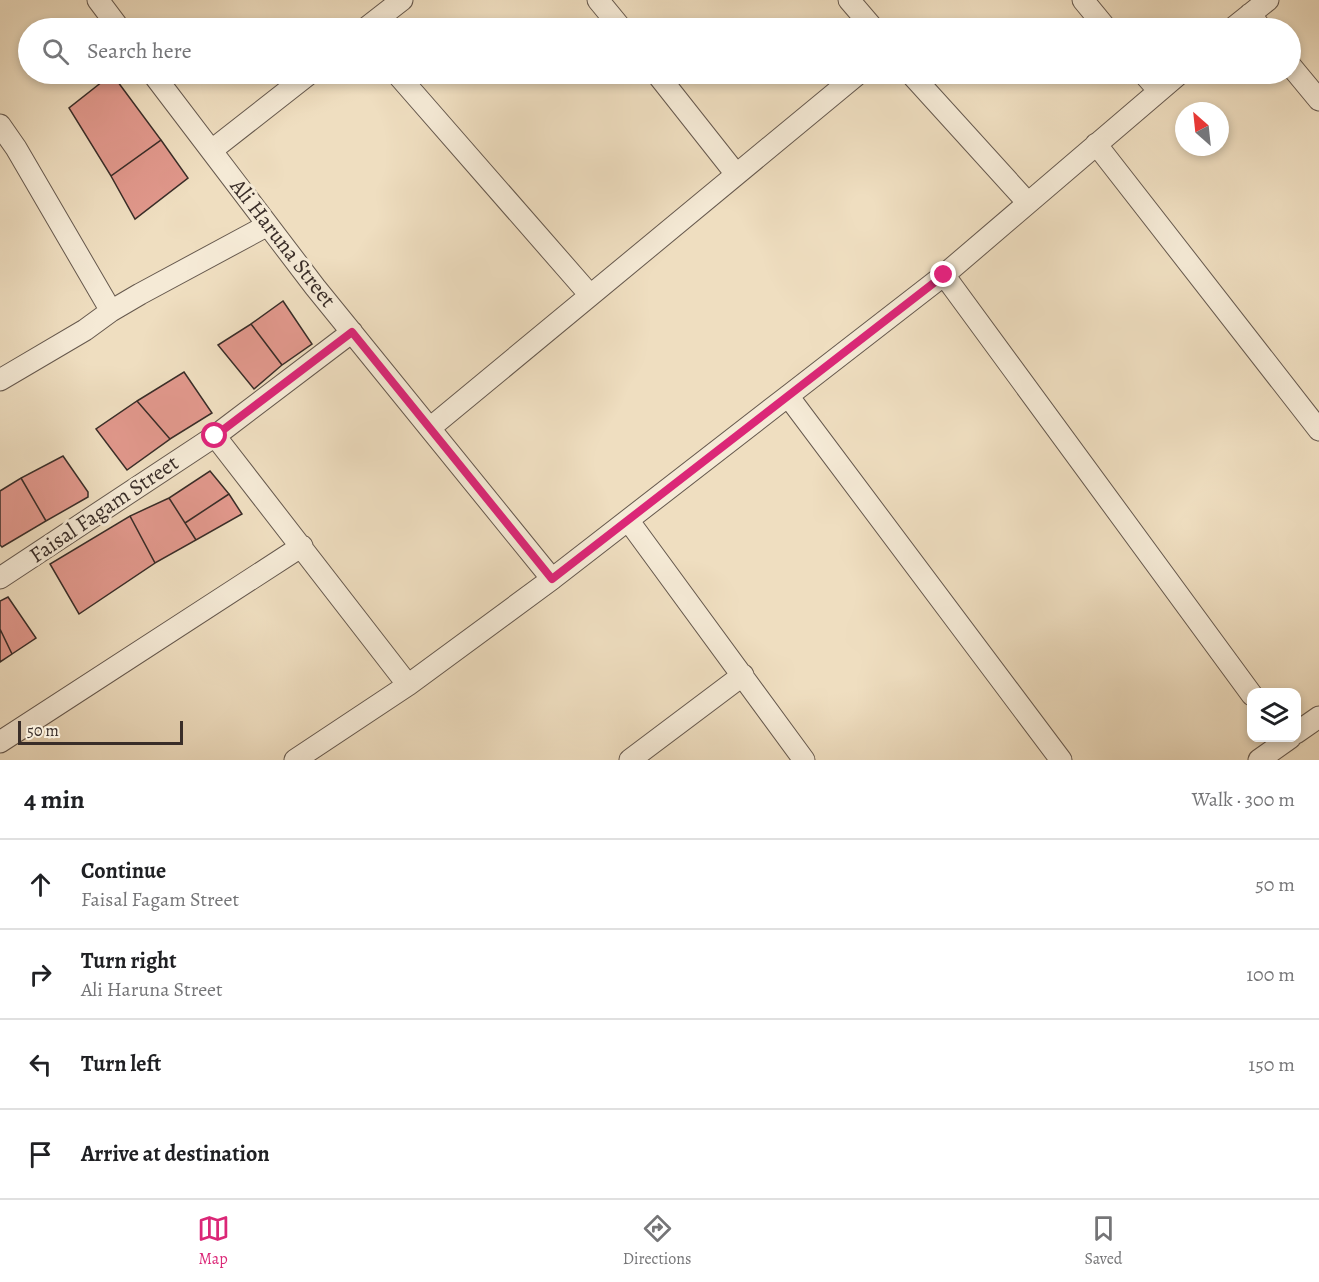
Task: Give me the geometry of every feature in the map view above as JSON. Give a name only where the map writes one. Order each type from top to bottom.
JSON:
[{"type":"street","points":[[98,0],[112,18]]},
{"type":"street","points":[[379,18],[402,0]]},
{"type":"street","points":[[598,0],[613,18]]},
{"type":"street","points":[[849,0],[864,18]]},
{"type":"street","points":[[1083,0],[1098,18]]},
{"type":"street","points":[[1257,18],[1268,0]]},
{"type":"street","points":[[1301,78],[1319,100]]},
{"type":"street","name":"Ali Haruna Street","points":[[161,84],[352,332],[552,579]]},
{"type":"street","points":[[212,150],[296,84]]},
{"type":"street","points":[[407,84],[590,295]]},
{"type":"street","points":[[665,84],[736,174]]},
{"type":"street","points":[[430,428],[846,84]]},
{"type":"street","points":[[920,84],[1028,203]]},
{"type":"street","points":[[1153,84],[1159,91]]},
{"type":"street","points":[[295,760],[408,685],[552,579],[944,275],[1167,84]]},
{"type":"street","points":[[0,125],[16,148],[111,311]]},
{"type":"street","points":[[1096,144],[1319,430]]},
{"type":"street","points":[[0,380],[85,330],[111,311],[268,225]]},
{"type":"street","points":[[944,275],[1247,690]]},
{"type":"street","name":"Faisal Fagam Street","points":[[0,578],[215,436],[352,332]]},
{"type":"street","points":[[788,396],[1061,760]]},
{"type":"street","points":[[215,436],[408,685]]},
{"type":"street","points":[[628,520],[804,760]]},
{"type":"street","points":[[0,742],[302,546]]},
{"type":"street","points":[[630,760],[743,675]]},
{"type":"street","points":[[1301,729],[1319,717]]},
{"type":"street","points":[[1259,760],[1282,742]]},
{"type":"building","points":[[99,84],[119,84],[161,140],[111,176],[69,108]]},
{"type":"building","points":[[161,140],[188,178],[135,219],[111,176]]},
{"type":"building","points":[[283,301],[312,344],[282,365],[251,324]]},
{"type":"building","points":[[251,324],[282,365],[254,389],[218,345]]},
{"type":"building","points":[[184,372],[212,413],[170,439],[137,401]]},
{"type":"building","points":[[137,401],[170,439],[127,470],[96,429]]},
{"type":"building","points":[[63,456],[88,492],[88,497],[46,521],[21,478]]},
{"type":"building","points":[[210,471],[229,494],[185,523],[169,498]]},
{"type":"building","points":[[21,478],[46,521],[2,547],[0,545],[0,491]]},
{"type":"building","points":[[229,494],[242,514],[196,540],[185,523]]},
{"type":"building","points":[[169,498],[196,540],[155,563],[130,516]]},
{"type":"building","points":[[130,516],[155,563],[79,614],[50,564]]},
{"type":"building","points":[[8,597],[36,638],[12,654],[0,629],[0,601]]},
{"type":"building","points":[[0,629],[12,654],[0,662]]},
{"type":"route","points":[[215,436],[352,332],[552,579],[944,275]]}]
